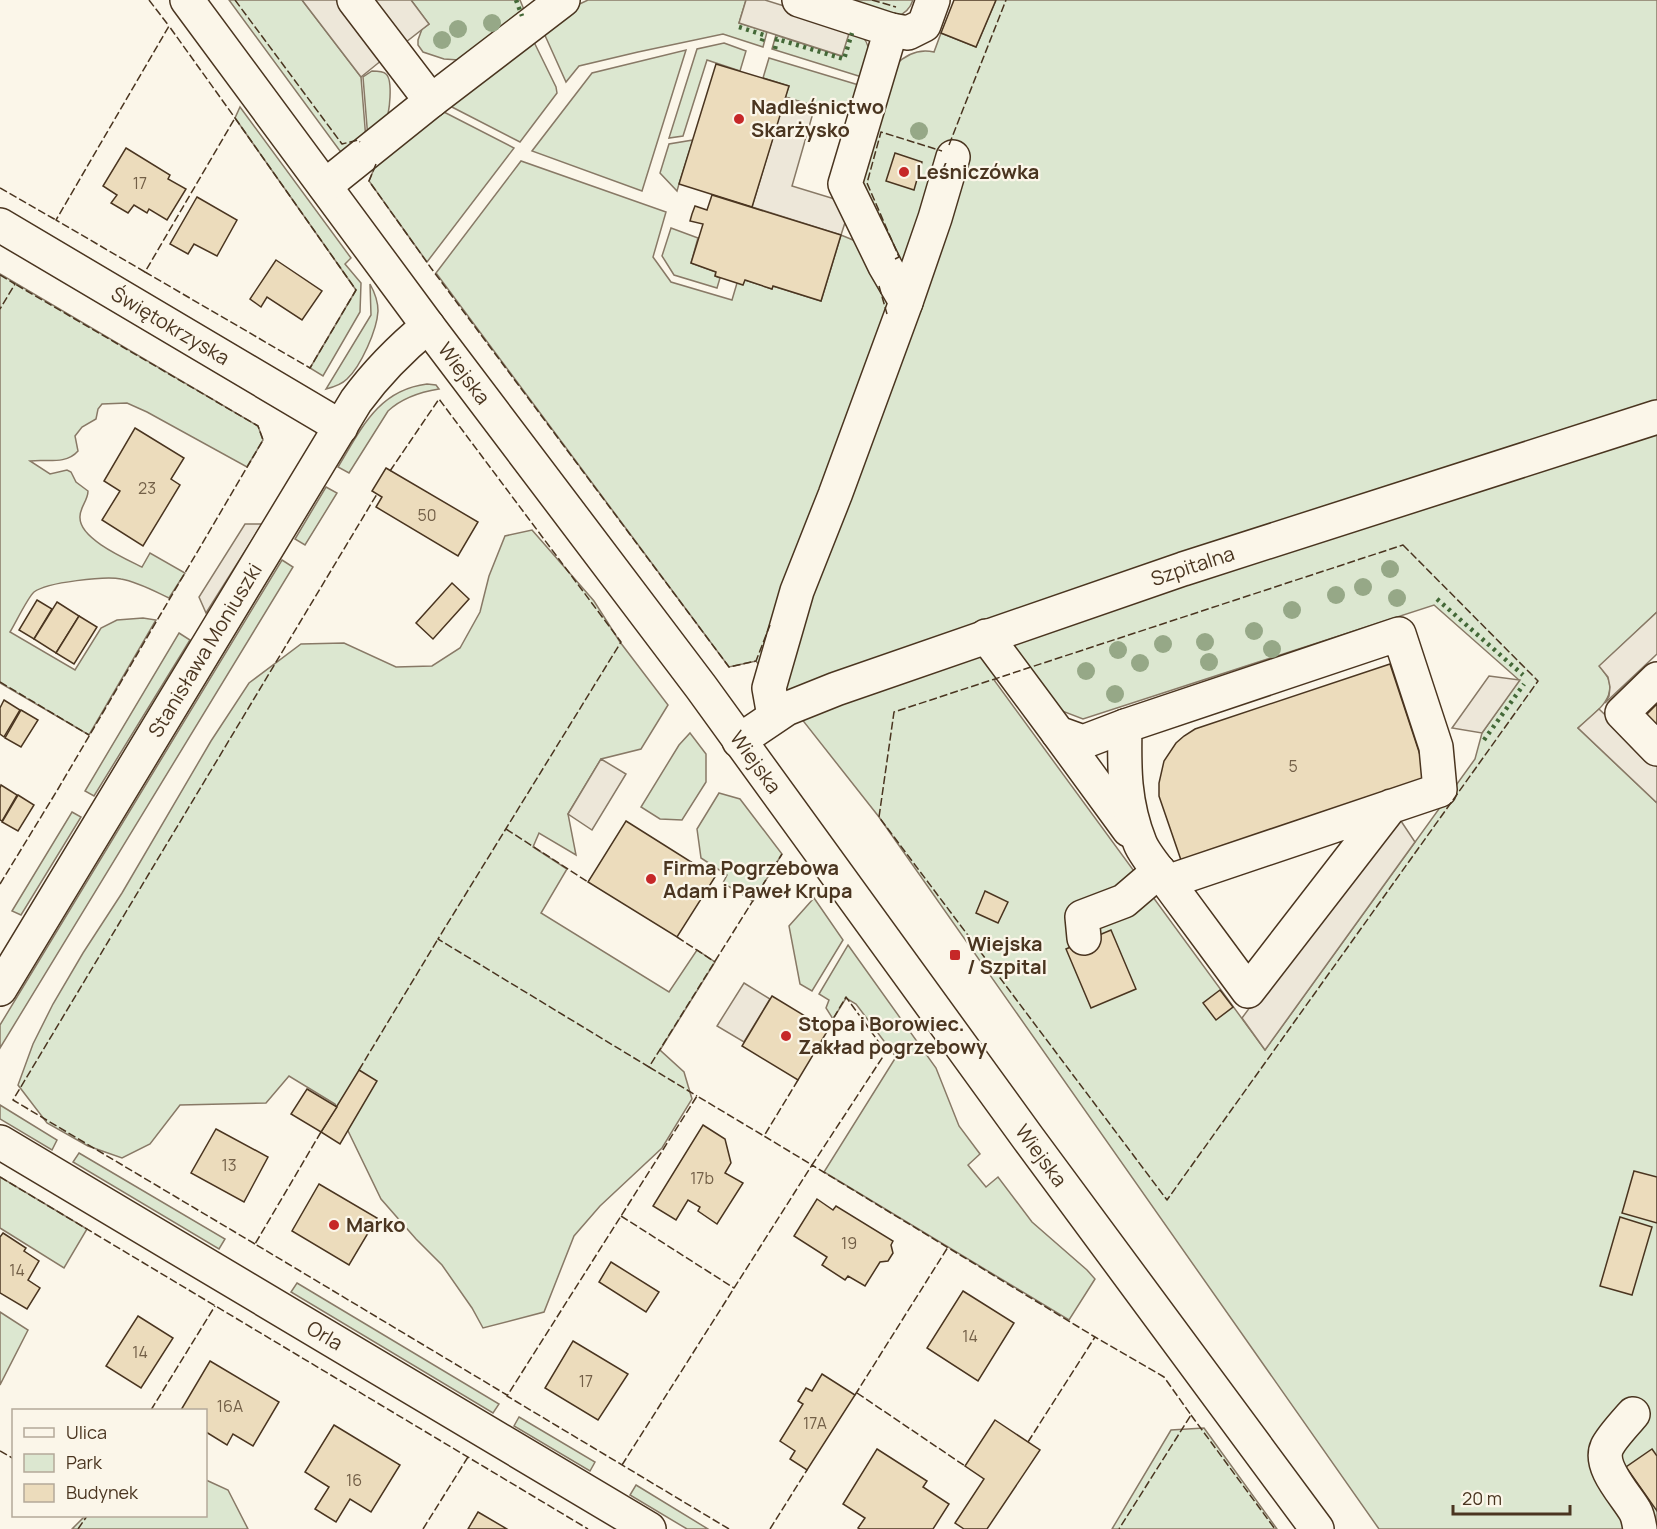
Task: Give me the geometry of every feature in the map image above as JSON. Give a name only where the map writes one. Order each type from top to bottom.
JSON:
[{"type":"street","name":"Wiejska","points":[[188,0],[428,326],[701,687],[1028,1138],[1317,1529]]},
{"type":"street","points":[[354,0],[431,100]]},
{"type":"street","points":[[325,186],[431,100],[563,0]]},
{"type":"street","points":[[799,0],[891,30],[908,33],[924,25],[933,0]]},
{"type":"street","points":[[891,30],[845,184],[885,266],[906,302]]},
{"type":"street","points":[[774,716],[769,688],[797,591],[906,302],[939,208],[953,157]]},
{"type":"street","name":"Świętokrzyska","points":[[0,225],[341,427]]},
{"type":"street","name":"Stanisława Moniuszki","points":[[0,988],[356,401],[373,378],[405,345],[428,326]]},
{"type":"street","name":"Szpitalna","points":[[740,741],[786,709],[986,636],[1183,569],[1657,417]]},
{"type":"street","points":[[1058,733],[1083,742],[1399,634],[1436,747],[1440,790],[1392,806],[1156,866],[1124,901],[1082,917],[1083,938]]},
{"type":"street","points":[[986,636],[1248,991],[1392,806]]},
{"type":"street","points":[[1657,679],[1622,712],[1657,749]]},
{"type":"street","points":[[1125,726],[1124,765],[1128,804],[1156,866]]},
{"type":"street","name":"Orla","points":[[0,1142],[649,1529]]},
{"type":"street","points":[[1633,1414],[1606,1448],[1606,1458],[1615,1483],[1635,1511],[1640,1529]]},
{"type":"green space","points":[[229,0],[302,0],[361,77],[366,140],[340,151]]},
{"type":"green space","points":[[411,0],[520,0],[527,17],[459,60],[444,59],[423,52],[418,45],[422,29],[429,24]]},
{"type":"green space","points":[[588,0],[746,0],[739,23],[767,32],[763,47],[723,34],[579,66],[566,82],[543,31],[571,8]]},
{"type":"green space","points":[[837,0],[913,0],[907,11],[896,17]]},
{"type":"green space","points":[[996,0],[1657,0],[1657,612],[1600,666],[1608,678],[1609,693],[1602,706],[1578,728],[1657,803],[1657,1529],[1379,1529],[879,817],[756,661],[729,667],[436,273],[521,161],[666,212],[653,257],[671,282],[732,300],[737,283],[745,280],[821,301],[841,235],[853,240],[861,249],[899,257],[892,242],[887,239],[863,185],[863,177],[894,66],[912,53],[934,52],[941,33],[976,47]],"holes":[[[1434,605],[1519,680],[1482,733],[1475,759],[1265,1050],[994,680],[1030,668],[1062,711],[1083,719]]]},
{"type":"green space","points":[[851,27],[864,38],[867,44],[869,55],[865,78],[772,49],[776,35],[841,56]]},
{"type":"green space","points":[[532,38],[557,93],[520,142],[450,106]]},
{"type":"green space","points":[[724,43],[746,51],[740,71],[707,60],[683,136],[669,138],[697,49]]},
{"type":"green space","points":[[686,50],[642,191],[532,151],[592,73]]},
{"type":"green space","points":[[769,58],[862,86],[855,97],[837,107],[828,108],[807,104],[785,97],[789,86],[763,78]]},
{"type":"green space","points":[[372,71],[386,74],[390,83],[390,97],[385,121],[368,139],[363,77]]},
{"type":"green space","points":[[240,107],[351,258],[345,264],[361,283],[360,312],[323,376],[310,368],[356,290],[235,118]]},
{"type":"green space","points":[[442,111],[514,148],[427,262],[369,181],[376,164]]},
{"type":"green space","points":[[693,140],[677,191],[660,173],[669,144]]},
{"type":"green space","points":[[671,228],[698,238],[691,263],[716,272],[715,276],[720,278],[717,288],[674,275],[662,256]]},
{"type":"green space","points":[[0,274],[258,426],[263,440],[247,467],[127,403],[102,404],[98,409],[96,419],[82,427],[75,436],[78,451],[73,455],[56,461],[30,461],[50,474],[67,470],[71,472],[76,482],[88,491],[80,518],[82,526],[95,541],[142,567],[150,553],[185,573],[169,598],[127,580],[103,578],[41,588],[31,595],[25,605],[10,632],[75,670],[101,628],[117,620],[143,618],[156,620],[89,735],[0,683]]},
{"type":"green space","points":[[370,284],[376,297],[378,311],[375,328],[358,366],[343,382],[326,389],[371,315]]},
{"type":"green space","points":[[427,384],[436,385],[439,389],[412,396],[393,406],[349,473],[338,467],[363,426],[383,403],[396,394]]},
{"type":"green space","points":[[326,487],[337,493],[305,545],[295,539]]},
{"type":"green space","points":[[532,530],[594,601],[620,642],[668,705],[641,749],[601,759],[568,814],[576,855],[539,833],[533,847],[567,869],[541,913],[669,992],[697,950],[715,962],[660,1050],[684,1072],[692,1099],[662,1148],[600,1206],[574,1236],[544,1312],[483,1328],[442,1265],[381,1199],[335,1104],[289,1076],[266,1103],[180,1105],[150,1144],[122,1158],[88,1146],[47,1123],[18,1085],[33,1044],[53,1004],[122,893],[211,741],[249,683],[301,644],[344,643],[396,667],[432,666],[460,648],[480,612],[489,576],[505,536]]},
{"type":"green space","points":[[282,560],[293,567],[0,1048],[0,1025]]},
{"type":"green space","points":[[179,633],[190,640],[94,796],[85,791]]},
{"type":"green space","points":[[690,733],[706,754],[706,782],[682,820],[660,819],[641,807],[679,745]]},
{"type":"green space","points":[[719,793],[740,799],[782,854],[753,901],[723,883],[727,875],[701,858],[697,829]]},
{"type":"green space","points":[[72,812],[81,817],[21,915],[12,911]]},
{"type":"green space","points":[[814,898],[843,940],[812,991],[800,984],[789,926]]},
{"type":"green space","points":[[848,945],[936,1068],[959,1126],[980,1154],[968,1165],[986,1187],[998,1177],[1032,1222],[1095,1279],[1069,1320],[824,1172],[896,1057],[856,1004],[846,998],[833,1019],[826,1008],[829,1000],[819,994]]},
{"type":"green space","points":[[0,1105],[57,1140],[52,1150],[0,1119]]},
{"type":"green space","points":[[79,1153],[225,1239],[219,1249],[73,1162]]},
{"type":"green space","points":[[0,1177],[87,1229],[64,1268],[0,1228]]},
{"type":"green space","points":[[297,1283],[499,1404],[493,1413],[291,1292]]},
{"type":"green space","points":[[0,1312],[28,1330],[0,1385]]},
{"type":"green space","points":[[519,1417],[595,1462],[590,1471],[514,1426]]},
{"type":"green space","points":[[1204,1428],[1277,1529],[1112,1529],[1171,1430]]},
{"type":"green space","points":[[207,1480],[228,1490],[248,1529],[72,1529],[84,1517],[207,1517]]},
{"type":"green space","points":[[636,1485],[708,1529],[687,1529],[630,1495]]},
{"type":"shaded area","points":[[302,0],[336,0],[382,60],[361,77]]},
{"type":"shaded area","points":[[374,0],[411,0],[429,24],[406,42]]},
{"type":"shaded area","points":[[746,0],[765,0],[851,27],[842,56],[739,23]]},
{"type":"shaded area","points":[[785,97],[815,106],[792,186],[851,204],[841,235],[752,207]]},
{"type":"shaded area","points":[[245,524],[262,524],[206,613],[199,597]]},
{"type":"shaded area","points":[[1657,612],[1657,654],[1605,703],[1610,687],[1608,677],[1599,666]]},
{"type":"shaded area","points":[[1489,676],[1520,680],[1482,733],[1452,728]]},
{"type":"shaded area","points":[[1599,709],[1657,765],[1657,803],[1578,728]]},
{"type":"shaded area","points":[[601,759],[626,774],[592,830],[568,814]]},
{"type":"shaded area","points":[[1395,812],[1415,842],[1265,1050],[1242,1018]]},
{"type":"shaded area","points":[[744,983],[770,999],[744,1042],[717,1026]]},
{"type":"building","points":[[954,0],[996,0],[976,47],[941,33]]},
{"type":"building","name":"Nadleśnictwo Skarżysko","points":[[716,64],[789,86],[752,207],[679,184]]},
{"type":"building","points":[[126,148],[170,175],[168,179],[186,189],[167,220],[149,209],[147,213],[134,205],[128,213],[111,203],[117,195],[103,186]]},
{"type":"building","name":"Leśniczówka","points":[[895,153],[922,162],[914,190],[886,181]]},
{"type":"building","points":[[712,195],[841,235],[821,301],[745,280],[743,285],[715,276],[716,272],[691,263],[703,224],[690,221],[692,214],[695,206],[707,210]]},
{"type":"building","points":[[197,197],[237,220],[217,256],[194,244],[188,254],[170,244]]},
{"type":"building","points":[[276,260],[322,291],[302,320],[267,297],[261,307],[250,299]]},
{"type":"building","points":[[135,428],[184,458],[171,479],[180,485],[143,546],[102,520],[120,491],[104,481]]},
{"type":"building","points":[[386,468],[478,522],[458,556],[376,507],[382,497],[372,491]]},
{"type":"building","points":[[452,583],[469,599],[433,639],[416,623]]},
{"type":"building","points":[[37,600],[52,609],[34,639],[19,630]]},
{"type":"building","points":[[57,602],[79,616],[56,653],[34,639]]},
{"type":"building","points":[[79,616],[97,627],[74,664],[56,653]]},
{"type":"building","points":[[1390,664],[1429,782],[1182,863],[1159,796],[1159,783],[1164,761],[1176,743],[1195,729]]},
{"type":"building","points":[[4,700],[20,710],[4,737],[0,734],[0,708]]},
{"type":"building","points":[[1657,704],[1657,729],[1645,716]]},
{"type":"building","points":[[21,710],[38,720],[21,747],[5,738]]},
{"type":"building","points":[[1,785],[17,795],[2,821],[0,820]]},
{"type":"building","points":[[18,795],[34,805],[18,831],[2,822]]},
{"type":"building","name":"Firma Pogrzebowa Adam i Paweł Krupa","points":[[626,821],[715,877],[677,937],[588,882]]},
{"type":"building","points":[[985,891],[1008,902],[998,923],[976,913]]},
{"type":"building","points":[[1111,930],[1136,989],[1091,1008],[1066,949]]},
{"type":"building","points":[[1220,990],[1233,1007],[1216,1020],[1203,1003]]},
{"type":"building","name":"Stopa i Borowiec. Zakład pogrzebowy","points":[[772,996],[828,1030],[798,1080],[742,1046]]},
{"type":"building","points":[[359,1070],[377,1081],[340,1144],[321,1132]]},
{"type":"building","points":[[307,1089],[337,1107],[321,1132],[291,1114]]},
{"type":"building","points":[[703,1125],[725,1139],[731,1163],[725,1173],[743,1183],[717,1224],[698,1211],[700,1207],[688,1200],[676,1220],[653,1206]]},
{"type":"building","points":[[216,1129],[268,1157],[244,1202],[191,1173]]},
{"type":"building","points":[[1634,1171],[1657,1177],[1657,1223],[1622,1213]]},
{"type":"building","name":"Marko","points":[[319,1184],[377,1218],[349,1265],[292,1231]]},
{"type":"building","points":[[817,1199],[833,1210],[836,1206],[893,1241],[891,1245],[893,1253],[888,1261],[880,1262],[865,1286],[848,1276],[845,1280],[822,1265],[827,1257],[794,1236]]},
{"type":"building","points":[[1620,1217],[1652,1227],[1632,1295],[1600,1286]]},
{"type":"building","points":[[3,1233],[26,1248],[24,1251],[39,1261],[28,1280],[40,1288],[27,1309],[0,1293],[0,1237]]},
{"type":"building","points":[[611,1262],[659,1292],[646,1312],[599,1282]]},
{"type":"building","points":[[963,1291],[1014,1323],[978,1381],[927,1348]]},
{"type":"building","points":[[138,1316],[173,1338],[141,1388],[106,1366]]},
{"type":"building","points":[[573,1341],[628,1374],[598,1420],[545,1388]]},
{"type":"building","points":[[210,1361],[279,1402],[253,1446],[233,1434],[227,1445],[207,1433],[207,1409],[182,1409]]},
{"type":"building","points":[[822,1374],[855,1395],[807,1470],[790,1459],[795,1451],[780,1441],[803,1404],[798,1401],[806,1388],[812,1391]]},
{"type":"building","points":[[995,1420],[1040,1450],[987,1529],[964,1529],[955,1523],[984,1479],[965,1466]]},
{"type":"building","points":[[334,1425],[400,1465],[371,1512],[350,1499],[336,1522],[315,1509],[329,1487],[305,1472]]},
{"type":"building","points":[[877,1449],[927,1481],[923,1487],[949,1504],[933,1529],[858,1528],[865,1518],[843,1504]]},
{"type":"building","points":[[1652,1449],[1657,1456],[1657,1511],[1626,1467]]},
{"type":"building","points":[[478,1512],[507,1529],[468,1529]]},
{"type":"hedge","points":[[516,0],[522,16]]},
{"type":"hedge","points":[[739,27],[764,35],[761,43]]},
{"type":"hedge","points":[[775,49],[777,39],[844,59],[852,33]]},
{"type":"hedge","points":[[1437,599],[1523,675]]},
{"type":"hedge","points":[[1484,740],[1524,684]]},
{"type":"fence","points":[[149,0],[169,26]]},
{"type":"fence","points":[[235,0],[342,144],[358,140],[360,142]]},
{"type":"fence","points":[[872,0],[896,7]]},
{"type":"fence","points":[[949,145],[1006,0]]},
{"type":"fence","points":[[145,272],[56,220],[169,26],[235,118]]},
{"type":"fence","points":[[235,118],[356,290],[310,368],[145,272],[235,118]]},
{"type":"fence","points":[[895,259],[899,257],[867,183],[881,132],[942,151]]},
{"type":"fence","points":[[376,164],[369,181],[431,268],[729,667],[756,661],[770,625]]},
{"type":"fence","points":[[0,188],[56,220]]},
{"type":"fence","points":[[0,275],[15,284],[0,309]]},
{"type":"fence","points":[[0,884],[263,440],[258,426],[15,284]]},
{"type":"fence","points":[[879,286],[887,314]]},
{"type":"fence","points":[[390,471],[439,399],[621,642],[438,939],[649,1067],[782,854]]},
{"type":"fence","points":[[255,1244],[13,1100],[377,494]]},
{"type":"fence","points":[[1403,545],[1538,681],[1167,1200],[879,817],[894,712],[1403,545]]},
{"type":"fence","points":[[0,682],[89,735]]},
{"type":"fence","points":[[506,829],[588,882]]},
{"type":"fence","points":[[677,937],[715,962]]},
{"type":"fence","points":[[359,1070],[438,939]]},
{"type":"fence","points":[[798,1080],[764,1136],[812,1165],[886,1052],[846,997],[833,1019]]},
{"type":"fence","points":[[649,1067],[697,1096]]},
{"type":"fence","points":[[729,1529],[507,1396],[697,1096],[764,1136]]},
{"type":"fence","points":[[321,1132],[255,1244],[507,1395]]},
{"type":"fence","points":[[622,1465],[812,1165],[1164,1377],[1191,1415],[1119,1529]]},
{"type":"fence","points":[[0,1177],[588,1529]]},
{"type":"fence","points":[[621,1216],[734,1288]]},
{"type":"fence","points":[[855,1395],[948,1247]]},
{"type":"fence","points":[[152,1409],[215,1306]]},
{"type":"fence","points":[[1028,1442],[1095,1337]]},
{"type":"fence","points":[[857,1393],[965,1466]]},
{"type":"fence","points":[[1191,1415],[1275,1529]]},
{"type":"fence","points":[[0,1451],[12,1458]]},
{"type":"fence","points":[[423,1529],[468,1457]]},
{"type":"fence","points":[[770,1529],[807,1470]]},
{"type":"fence","points":[[78,1529],[86,1517]]},
{"type":"place","name":"Nadleśnictwo Skarżysko","points":[[739,119]]},
{"type":"place","name":"Leśniczówka","points":[[904,172]]},
{"type":"place","name":"Firma Pogrzebowa Adam i Paweł Krupa","points":[[651,879]]},
{"type":"place","name":"Wiejska / Szpital","points":[[955,955]]},
{"type":"place","name":"Stopa i Borowiec. Zakład pogrzebowy","points":[[786,1036]]},
{"type":"place","name":"Marko","points":[[334,1225]]}]
